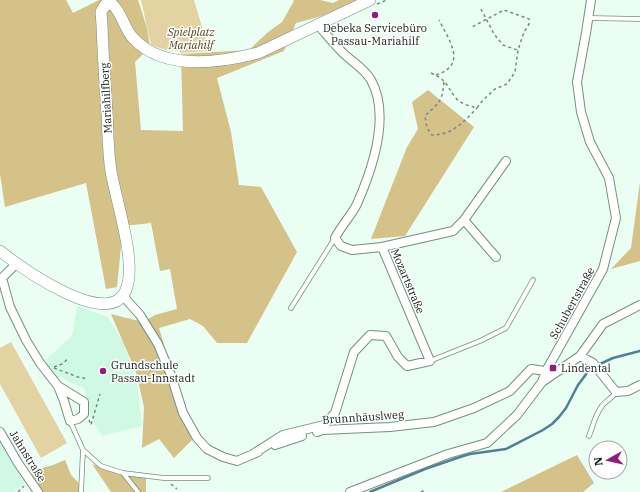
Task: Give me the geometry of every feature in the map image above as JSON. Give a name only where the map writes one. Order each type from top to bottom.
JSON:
[{"type":"main road","points":[[318,25],[370,0]]},
{"type":"main road","name":"Mariahilfberg","points":[[123,296],[127,289],[129,279],[129,259],[111,170],[102,18],[102,12],[105,4],[112,4],[115,7],[124,25],[133,38],[146,48],[161,56],[184,61],[239,58],[258,53],[318,25]]},
{"type":"main road","points":[[0,251],[16,264],[74,297],[92,303],[111,303],[123,296]]},
{"type":"street","name":"Schubertstraße","points":[[542,382],[546,370],[603,269],[616,218],[609,178],[590,142],[582,112],[577,82],[591,0]]},
{"type":"street","points":[[318,25],[344,54],[360,66],[371,80],[377,96],[380,115],[378,142],[371,166],[356,205],[335,238]]},
{"type":"street","points":[[382,247],[453,231],[464,220],[506,161]]},
{"type":"street","points":[[464,220],[496,257]]},
{"type":"street","name":"Mozartstraße","points":[[335,238],[341,246],[352,250],[382,247],[430,362]]},
{"type":"street","points":[[16,264],[2,278],[10,307],[26,340],[40,363],[58,386],[70,421],[78,419],[84,414],[84,402],[58,386]]},
{"type":"street","name":"Brunnhäuslweg","points":[[123,296],[140,315],[158,344],[171,376],[183,414],[197,438],[207,450],[223,457],[238,461],[285,441],[322,430],[390,427],[434,422],[474,408],[510,391],[531,369],[540,371],[546,370]]},
{"type":"street","points":[[350,492],[448,454],[488,443],[517,415],[542,382],[580,356],[603,324],[640,305]]},
{"type":"street","points":[[253,454],[283,435],[324,425],[335,413],[354,352],[370,335],[386,336],[398,357],[407,366],[430,362]]},
{"type":"street","points":[[580,356],[593,363],[616,392],[639,387]]},
{"type":"street","name":"Jahnstraße","points":[[0,432],[18,463],[38,492]]},
{"type":"lane","points":[[588,18],[640,19]]},
{"type":"lane","points":[[292,308],[335,238]]},
{"type":"lane","points":[[430,362],[480,342],[506,328],[533,280]]},
{"type":"lane","points":[[589,436],[596,416],[603,404],[612,398],[616,392]]},
{"type":"lane","points":[[70,421],[83,450],[101,466],[124,473],[164,478],[208,478]]},
{"type":"lane","points":[[81,492],[83,450]]},
{"type":"lane","points":[[124,473],[138,492]]},
{"type":"path","points":[[481,8],[494,34],[502,45],[518,50]]},
{"type":"path","points":[[444,81],[443,95],[438,105],[425,116],[427,128],[432,135],[440,135],[460,125],[483,100],[495,90],[507,84],[515,72],[518,50],[524,32],[529,24],[529,19],[504,10],[470,28]]},
{"type":"path","points":[[436,75],[444,73],[451,68],[454,60],[454,51],[438,20]]},
{"type":"path","points":[[431,73],[441,77],[456,98],[466,105],[477,108]]},
{"type":"path","points":[[69,358],[62,364],[52,368],[78,378],[88,379]]},
{"type":"path","points":[[84,414],[89,418],[91,425],[100,394]]},
{"type":"path","points":[[421,492],[425,490]]},
{"type":"shaded area","points":[[0,0],[66,0],[73,13],[99,0],[138,0],[147,28],[150,47],[135,62],[141,130],[183,131],[181,54],[249,50],[267,33],[282,22],[294,1],[293,0],[320,0],[333,3],[339,0],[359,0],[322,16],[296,23],[284,51],[217,78],[231,132],[239,185],[261,187],[297,252],[247,343],[217,343],[203,326],[190,319],[159,328],[192,440],[174,458],[159,439],[142,448],[144,407],[136,372],[111,314],[143,322],[155,315],[177,309],[170,269],[160,271],[151,223],[123,226],[117,287],[106,289],[86,183],[5,207],[0,174]]},
{"type":"shaded area","points":[[428,90],[474,127],[405,236],[371,239],[407,147],[418,129],[412,102]]},
{"type":"shaded area","points":[[640,182],[640,261],[611,269],[631,248]]},
{"type":"shaded area","points":[[77,306],[108,317],[123,342],[137,382],[142,426],[102,436],[91,417],[84,388],[70,383],[61,376],[56,380],[42,363],[72,336]]},
{"type":"shaded area","points":[[0,438],[26,481],[15,492],[0,492]]},
{"type":"shaded area","points":[[577,455],[588,473],[588,480],[592,480],[594,483],[583,492],[501,492]]},
{"type":"shaded area","points":[[65,460],[71,475],[78,482],[80,492],[41,492],[31,476],[39,469]]},
{"type":"shaded area","points":[[92,464],[118,474],[146,478],[146,492],[111,492]]},
{"type":"green space","name":"Spielplatz Mariahilf","points":[[141,0],[194,0],[209,51],[180,53],[180,51],[166,50],[151,45]]},
{"type":"green space","points":[[11,342],[67,443],[41,458],[0,384],[0,348]]},
{"type":"waterway","points":[[600,364],[613,358],[640,351]]},
{"type":"waterway","points":[[370,492],[425,469],[460,457],[470,454],[506,449],[543,430],[552,424],[566,408],[578,385],[590,369]]},
{"type":"place","name":"Debeka Servicebüro Passau-Mariahilf","points":[[375,15]]},
{"type":"place","name":"Lindental","points":[[553,368]]},
{"type":"place","name":"Grundschule Passau-Innstadt","points":[[103,371]]}]
